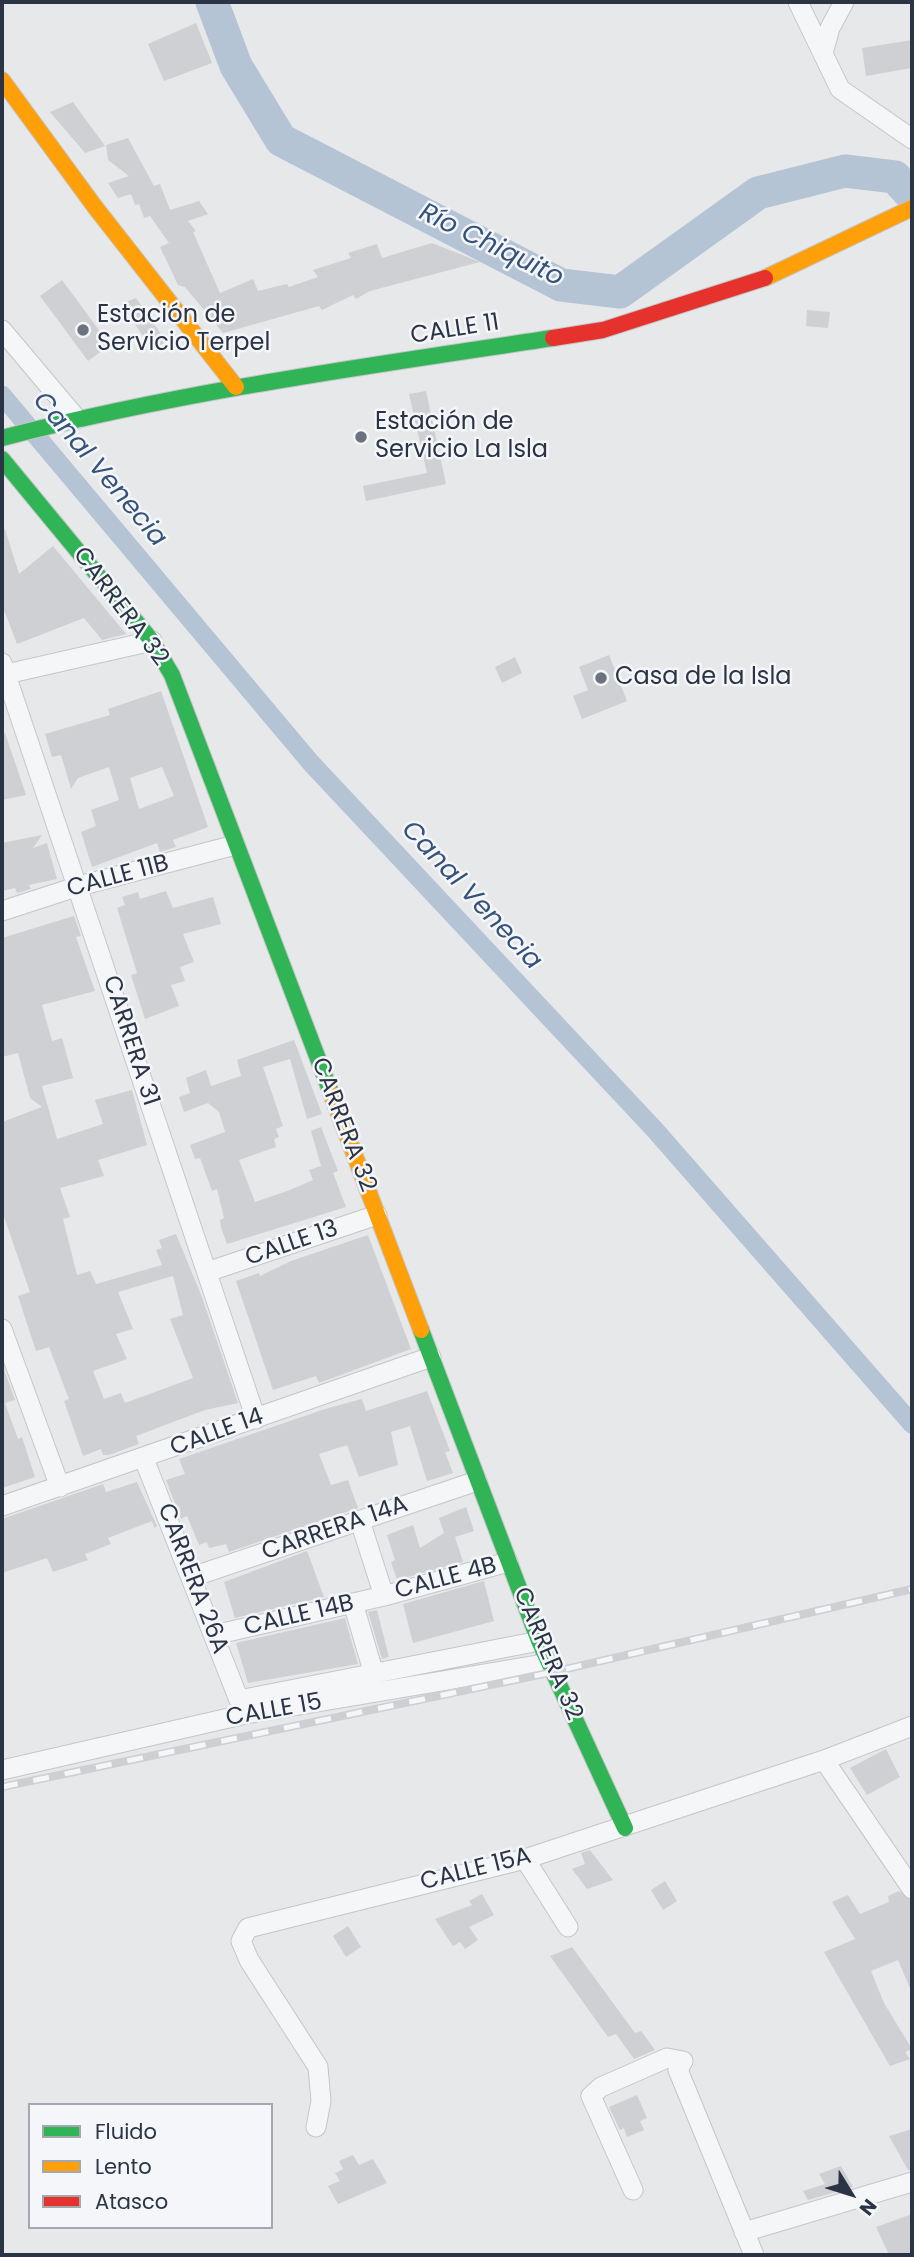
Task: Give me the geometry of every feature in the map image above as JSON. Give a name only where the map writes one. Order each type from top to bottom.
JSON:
[{"type":"street","points":[[798,2],[840,89],[912,139]]},
{"type":"street","points":[[823,53],[830,28],[844,2]]},
{"type":"street","points":[[2,80],[95,207],[236,387]]},
{"type":"street","name":"CALLE 11","points":[[5,438],[77,419],[236,387],[603,330],[779,274],[906,212]]},
{"type":"street","points":[[2,330],[77,419]]},
{"type":"street","name":"CARRERA 32","points":[[2,459],[152,641],[172,675],[538,1641],[625,1828]]},
{"type":"street","points":[[3,671],[152,641]]},
{"type":"street","name":"CARRERA 31","points":[[3,671],[79,886],[256,1419]]},
{"type":"street","name":"CALLE 11B","points":[[2,911],[79,886],[235,845]]},
{"type":"street","name":"CALLE 13","points":[[207,1272],[377,1215]]},
{"type":"street","points":[[2,1329],[60,1487]]},
{"type":"street","name":"CALLE 14","points":[[2,1506],[144,1459],[431,1357]]},
{"type":"street","name":"CARRERA 26A","points":[[144,1459],[239,1700]]},
{"type":"street","name":"CARRERA 14A","points":[[192,1577],[477,1481]]},
{"type":"street","points":[[360,1521],[384,1596]]},
{"type":"street","name":"CALLE 4B","points":[[384,1596],[508,1562]]},
{"type":"street","name":"CALLE 14B","points":[[214,1635],[384,1596]]},
{"type":"street","points":[[353,1603],[373,1671]]},
{"type":"street","name":"CALLE 15","points":[[239,1700],[373,1671],[538,1641]]},
{"type":"street","name":"CALLE 15","points":[[2,1770],[246,1714],[549,1663]]},
{"type":"street","name":"CALLE 15A","points":[[316,2127],[321,2101],[318,2067],[249,1960],[241,1941],[248,1928],[525,1859],[625,1828],[912,1726]]},
{"type":"street","points":[[824,1759],[912,1889]]},
{"type":"street","points":[[525,1859],[568,1927]]},
{"type":"street","points":[[633,2190],[591,2101],[593,2092],[667,2058],[683,2061],[678,2070],[754,2255]]},
{"type":"street","points":[[744,2232],[912,2182]]},
{"type":"building","points":[[196,23],[212,63],[164,81],[148,44]]},
{"type":"building","points":[[912,40],[912,68],[866,76],[862,48]]},
{"type":"building","points":[[73,102],[105,146],[85,153],[50,112]]},
{"type":"building","points":[[128,138],[154,186],[160,184],[170,210],[199,201],[208,214],[188,221],[196,231],[193,232],[220,293],[253,279],[258,291],[287,284],[289,287],[318,277],[313,270],[351,258],[348,253],[377,244],[382,258],[432,243],[480,262],[370,291],[356,299],[353,295],[322,310],[319,306],[223,333],[185,287],[178,285],[160,247],[169,243],[150,216],[144,218],[139,204],[135,205],[131,194],[118,198],[108,183],[129,176],[108,160],[106,145]]},
{"type":"building","points":[[62,280],[110,345],[88,361],[40,296]]},
{"type":"building","points":[[136,298],[167,342],[152,349],[121,304]]},
{"type":"building","points":[[807,310],[830,312],[828,328],[806,326]]},
{"type":"building","points":[[426,391],[446,484],[366,501],[363,486],[427,473],[409,394]]},
{"type":"building","points":[[2,529],[5,529],[19,574],[53,546],[126,634],[102,640],[84,618],[17,644],[2,605]]},
{"type":"building","name":"Casa de la Isla","points":[[609,655],[627,701],[582,719],[573,696],[588,690],[579,667]]},
{"type":"building","points":[[515,657],[522,673],[502,683],[495,667]]},
{"type":"building","points":[[161,691],[208,827],[173,840],[176,847],[160,852],[157,843],[92,867],[81,832],[96,826],[91,810],[119,800],[109,767],[78,778],[71,789],[61,755],[52,757],[45,734],[110,715],[108,709]],"holes":[[[162,767],[174,796],[139,809],[130,778]]]},
{"type":"building","points":[[5,733],[26,795],[2,800],[2,734]]},
{"type":"building","points":[[42,835],[33,848],[47,843],[57,879],[29,885],[31,889],[17,893],[15,888],[2,891],[2,843]]},
{"type":"building","points":[[166,891],[173,908],[213,897],[221,924],[183,934],[194,962],[180,967],[185,981],[171,985],[179,1006],[145,1019],[131,975],[137,973],[117,908],[125,905],[122,897],[138,892],[140,899]]},
{"type":"building","points":[[74,916],[81,936],[76,937],[95,991],[42,1005],[52,1041],[62,1038],[73,1078],[42,1086],[57,1139],[103,1124],[95,1100],[132,1090],[147,1145],[98,1160],[104,1176],[60,1188],[70,1217],[63,1219],[77,1275],[90,1271],[96,1284],[162,1265],[156,1250],[162,1248],[159,1240],[176,1234],[202,1297],[238,1403],[205,1410],[136,1436],[139,1444],[109,1455],[103,1455],[101,1449],[83,1456],[64,1401],[69,1399],[49,1347],[36,1351],[18,1296],[30,1292],[2,1211],[2,1122],[42,1107],[30,1098],[18,1053],[2,1057],[2,938]],"holes":[[[173,1276],[183,1315],[170,1319],[193,1378],[125,1403],[121,1393],[104,1399],[93,1371],[127,1359],[116,1334],[133,1329],[118,1292]]]},
{"type":"building","points":[[294,1040],[322,1114],[307,1119],[290,1059],[263,1067],[283,1126],[276,1129],[279,1137],[274,1139],[276,1147],[239,1160],[255,1202],[290,1190],[313,1180],[309,1170],[321,1166],[311,1131],[321,1127],[338,1171],[333,1173],[346,1207],[227,1244],[221,1227],[220,1220],[224,1218],[217,1189],[212,1191],[200,1158],[195,1159],[190,1145],[225,1132],[219,1112],[208,1103],[184,1112],[179,1097],[190,1093],[186,1078],[206,1070],[211,1086],[241,1076],[237,1060]]},
{"type":"building","points":[[368,1235],[411,1349],[319,1383],[316,1376],[273,1390],[236,1281],[259,1273],[260,1276],[291,1261]]},
{"type":"building","points":[[2,1364],[15,1400],[5,1403],[18,1439],[22,1437],[35,1477],[2,1488]]},
{"type":"building","points":[[427,1391],[450,1451],[445,1452],[453,1473],[427,1481],[410,1426],[391,1432],[398,1465],[359,1477],[347,1445],[319,1454],[331,1485],[348,1480],[358,1508],[229,1552],[226,1544],[209,1548],[207,1542],[199,1545],[187,1516],[181,1519],[166,1480],[185,1474],[179,1459],[325,1409],[362,1399],[366,1411]]},
{"type":"building","points":[[137,1482],[157,1526],[154,1528],[152,1521],[108,1538],[111,1544],[85,1554],[88,1560],[53,1572],[47,1558],[2,1573],[2,1519],[103,1484],[106,1492]]},
{"type":"building","points":[[466,1507],[474,1531],[455,1537],[463,1562],[397,1580],[391,1562],[395,1560],[387,1535],[413,1525],[420,1548],[444,1533],[439,1518]]},
{"type":"building","points":[[307,1551],[324,1597],[235,1618],[224,1582]]},
{"type":"building","points":[[484,1581],[494,1621],[413,1643],[403,1604]]},
{"type":"building","points":[[377,1610],[389,1657],[382,1659],[368,1612]]},
{"type":"building","points":[[345,1618],[358,1664],[248,1683],[236,1643]]},
{"type":"building","points":[[886,1749],[900,1777],[867,1795],[850,1768]]},
{"type":"building","points":[[590,1850],[613,1880],[587,1889],[572,1869],[585,1864],[581,1853]]},
{"type":"building","points":[[665,1881],[677,1901],[663,1910],[651,1890]]},
{"type":"building","points":[[899,1891],[912,1901],[912,1993],[898,1960],[871,1971],[884,2003],[912,2049],[905,2052],[910,2059],[890,2066],[824,1952],[855,1939],[832,1902],[848,1895],[860,1914],[889,1902],[888,1896]]},
{"type":"building","points":[[482,1894],[494,1915],[469,1927],[478,1940],[465,1949],[460,1942],[453,1946],[435,1919],[472,1905],[469,1901]]},
{"type":"building","points":[[348,1926],[361,1947],[346,1957],[333,1936]]},
{"type":"building","points":[[572,1947],[635,2033],[641,2031],[655,2050],[634,2059],[616,2034],[608,2037],[550,1956]]},
{"type":"building","points":[[637,2095],[647,2118],[640,2121],[644,2130],[627,2137],[624,2128],[620,2130],[609,2107]]},
{"type":"building","points":[[912,2129],[912,2170],[908,2170],[889,2136]]},
{"type":"building","points":[[353,2155],[359,2165],[373,2159],[387,2183],[338,2204],[328,2186],[340,2181],[335,2173],[343,2169],[339,2161]]},
{"type":"building","points":[[841,2166],[853,2187],[808,2200],[803,2191],[825,2184],[819,2174]]},
{"type":"building","points":[[912,2214],[912,2255],[889,2255],[876,2227]]},
{"type":"waterway","name":"Río Chiquito","points":[[212,2],[236,66],[281,140],[561,285],[620,292],[758,193],[845,171],[895,177],[912,196]]},
{"type":"waterway","name":"Canal Venecia","points":[[2,395],[311,763],[655,1130],[912,1424]]},
{"type":"railway","points":[[2,1787],[553,1672],[912,1589]]},
{"type":"traffic: fast","points":[[2,438],[207,393],[553,338]]},
{"type":"traffic: fast","points":[[2,459],[152,641],[172,675],[331,1093]]},
{"type":"traffic: fast","points":[[421,1330],[539,1641],[625,1828]]},
{"type":"traffic: slow","points":[[2,80],[95,207],[236,387]]},
{"type":"traffic: slow","points":[[765,278],[912,208]]},
{"type":"traffic: slow","points":[[331,1093],[421,1330]]},
{"type":"traffic: jam","points":[[553,338],[603,330],[765,278]]},
{"type":"place","name":"Estación de Servicio Terpel","points":[[83,330]]},
{"type":"place","name":"Estación de Servicio La Isla","points":[[361,437]]},
{"type":"place","name":"Casa de la Isla","points":[[601,678]]}]
